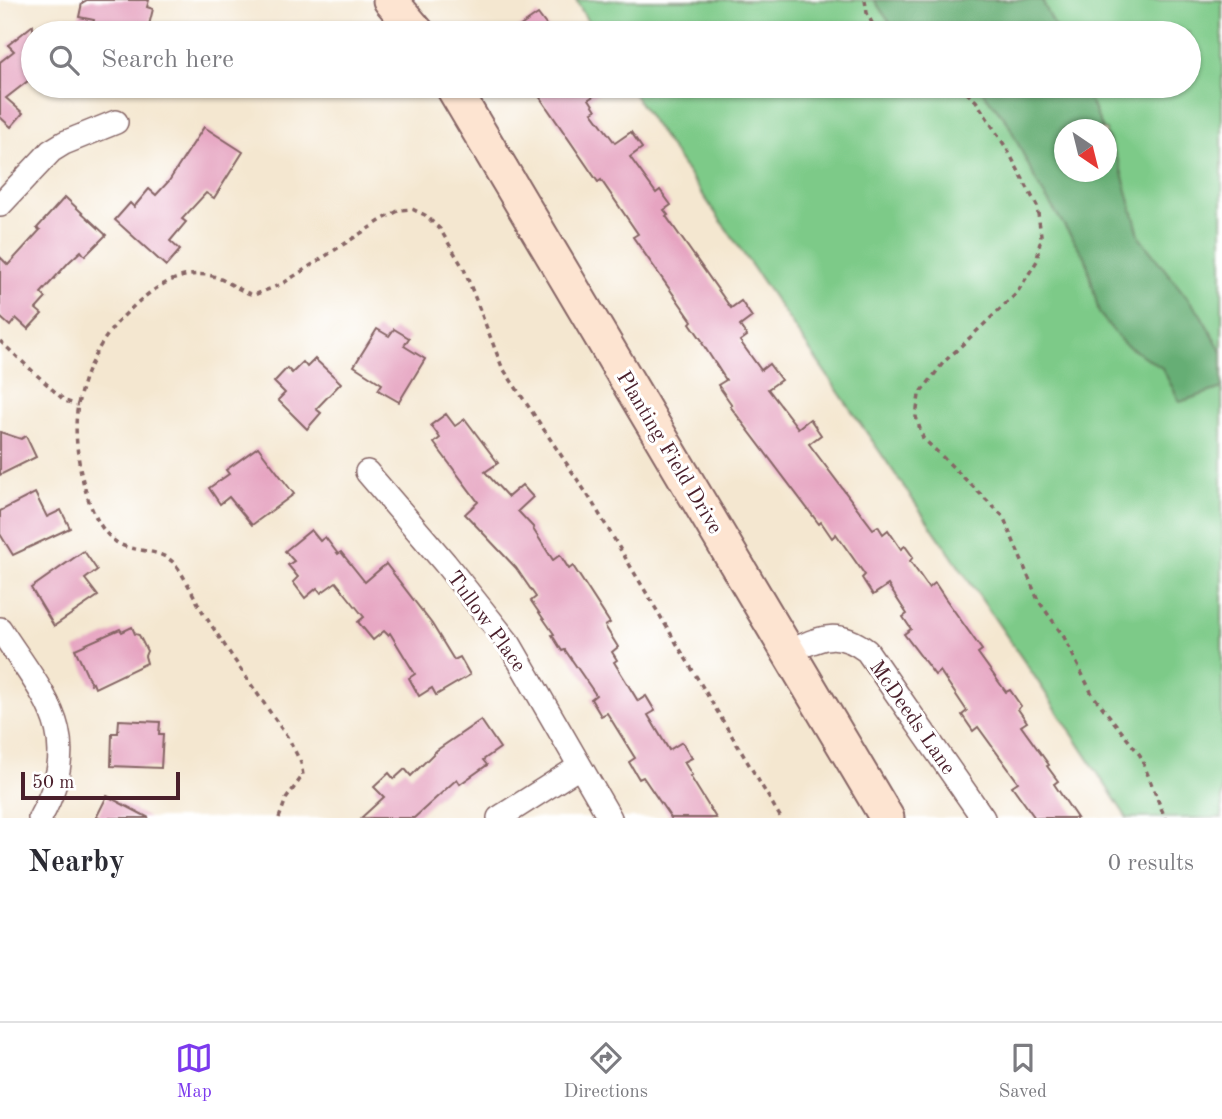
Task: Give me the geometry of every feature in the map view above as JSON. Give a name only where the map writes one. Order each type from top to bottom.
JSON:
[{"type":"street","points":[[390,0],[408,21]]},
{"type":"street","name":"Planting Field Drive","points":[[459,98],[887,818]]},
{"type":"street","points":[[0,205],[51,151],[116,122]]},
{"type":"street","name":"Tullow Place","points":[[367,472],[445,563],[510,645],[610,818]]},
{"type":"street","points":[[0,629],[46,699],[59,732],[60,767],[40,818]]},
{"type":"street","name":"McDeeds Lane","points":[[788,652],[821,638],[837,637],[854,641],[867,651],[983,818]]},
{"type":"street","points":[[499,818],[579,768]]},
{"type":"path","points":[[865,0],[871,21]]},
{"type":"path","points":[[973,98],[1007,149],[1037,206],[1041,235],[1037,261],[1016,294],[943,363],[919,395],[916,417],[923,438],[1003,516],[1038,600],[1064,637],[1092,694],[1140,755],[1165,818]]},
{"type":"path","points":[[0,341],[65,401],[78,405]]},
{"type":"green space","points":[[576,0],[1222,0],[1222,818],[1127,818],[1037,680],[636,98],[1201,98],[1201,21],[587,21]]},
{"type":"green space","points":[[874,0],[1042,0],[1052,21],[889,21]]},
{"type":"green space","points":[[988,98],[1089,98],[1098,119],[1054,119],[1054,182],[1117,182],[1117,158],[1140,238],[1201,315],[1222,352],[1222,388],[1180,402],[1162,368],[1123,343],[1099,313],[1086,259],[1039,187],[1007,121]]},
{"type":"building","points":[[87,0],[149,0],[147,7],[153,9],[150,21],[94,21],[79,17],[82,3]]},
{"type":"building","points":[[538,14],[543,21],[528,21]]},
{"type":"building","points":[[21,35],[21,86],[6,98],[23,113],[11,127],[0,117],[0,62],[14,51],[8,45]]},
{"type":"building","points":[[540,98],[591,98],[596,110],[592,112],[615,143],[631,132],[642,148],[630,157],[656,193],[660,190],[671,205],[664,210],[668,215],[666,216],[731,308],[741,301],[752,317],[740,326],[747,336],[740,341],[761,370],[769,364],[781,380],[768,389],[798,428],[810,419],[821,435],[809,444],[873,529],[878,526],[883,534],[888,530],[901,549],[905,546],[913,557],[910,561],[929,588],[935,583],[982,650],[978,653],[1006,692],[1010,690],[1021,706],[1018,709],[1027,722],[1021,726],[1049,765],[1047,766],[1058,781],[1054,784],[1077,818],[1035,818],[1012,786],[1018,782],[978,727],[973,731],[962,715],[967,711],[940,671],[935,675],[904,634],[911,629],[903,617],[907,614],[888,585],[873,595],[862,578],[865,575],[836,534],[832,538],[821,522],[819,524],[730,406],[732,405],[718,385],[726,380],[690,323],[692,321],[633,237],[638,234],[601,180],[598,182]]},
{"type":"building","points":[[204,127],[243,152],[214,198],[206,193],[182,219],[186,222],[170,241],[180,250],[166,266],[115,220],[130,203],[134,207],[149,189],[156,195],[169,181]]},
{"type":"building","points":[[65,197],[106,235],[85,256],[81,251],[41,293],[46,298],[36,309],[42,314],[28,329],[16,318],[10,326],[0,317],[0,257],[8,265]]},
{"type":"building","points":[[377,329],[389,336],[394,329],[409,338],[404,346],[425,359],[399,402],[378,390],[382,384],[354,366]]},
{"type":"building","points":[[315,359],[341,383],[316,409],[321,413],[307,429],[278,400],[285,393],[274,382],[287,368],[292,373],[303,362],[307,367]]},
{"type":"building","points":[[446,414],[455,426],[465,419],[498,463],[485,472],[508,497],[522,485],[533,497],[518,511],[534,528],[553,560],[560,555],[569,569],[573,566],[610,623],[605,626],[618,647],[612,652],[617,660],[614,662],[638,701],[646,696],[655,711],[648,715],[669,750],[682,742],[692,758],[684,762],[692,775],[690,776],[716,818],[671,818],[643,777],[639,779],[629,762],[635,758],[607,713],[601,716],[591,699],[596,695],[565,650],[562,651],[552,635],[554,634],[531,601],[536,597],[516,568],[465,514],[478,502],[434,443],[440,438],[431,425]]},
{"type":"building","points":[[0,432],[21,439],[26,436],[36,457],[0,475]]},
{"type":"building","points":[[258,447],[294,494],[252,525],[229,497],[220,504],[209,488],[229,474],[226,470]]},
{"type":"building","points":[[35,493],[47,517],[61,510],[70,528],[13,555],[0,534],[0,511]]},
{"type":"building","points":[[311,530],[320,541],[325,537],[338,554],[341,552],[365,582],[386,564],[432,624],[454,660],[460,657],[470,675],[436,695],[432,688],[419,696],[409,678],[415,674],[390,633],[388,635],[384,631],[373,640],[358,622],[364,617],[336,582],[321,593],[317,588],[305,598],[293,582],[298,577],[288,565],[294,561],[285,551]]},
{"type":"building","points":[[84,551],[97,570],[85,579],[98,596],[54,626],[31,588]]},
{"type":"building","points":[[132,627],[147,651],[147,663],[95,688],[75,649],[120,629],[122,632]]},
{"type":"building","points":[[119,720],[160,722],[159,734],[163,734],[161,768],[111,766],[112,733],[118,733]]},
{"type":"building","points":[[481,720],[500,748],[483,760],[487,765],[460,784],[457,779],[414,818],[361,818],[384,797],[374,787],[389,773],[394,779],[405,769],[411,776],[437,750]]},
{"type":"building","points":[[107,796],[149,818],[96,818]]}]
